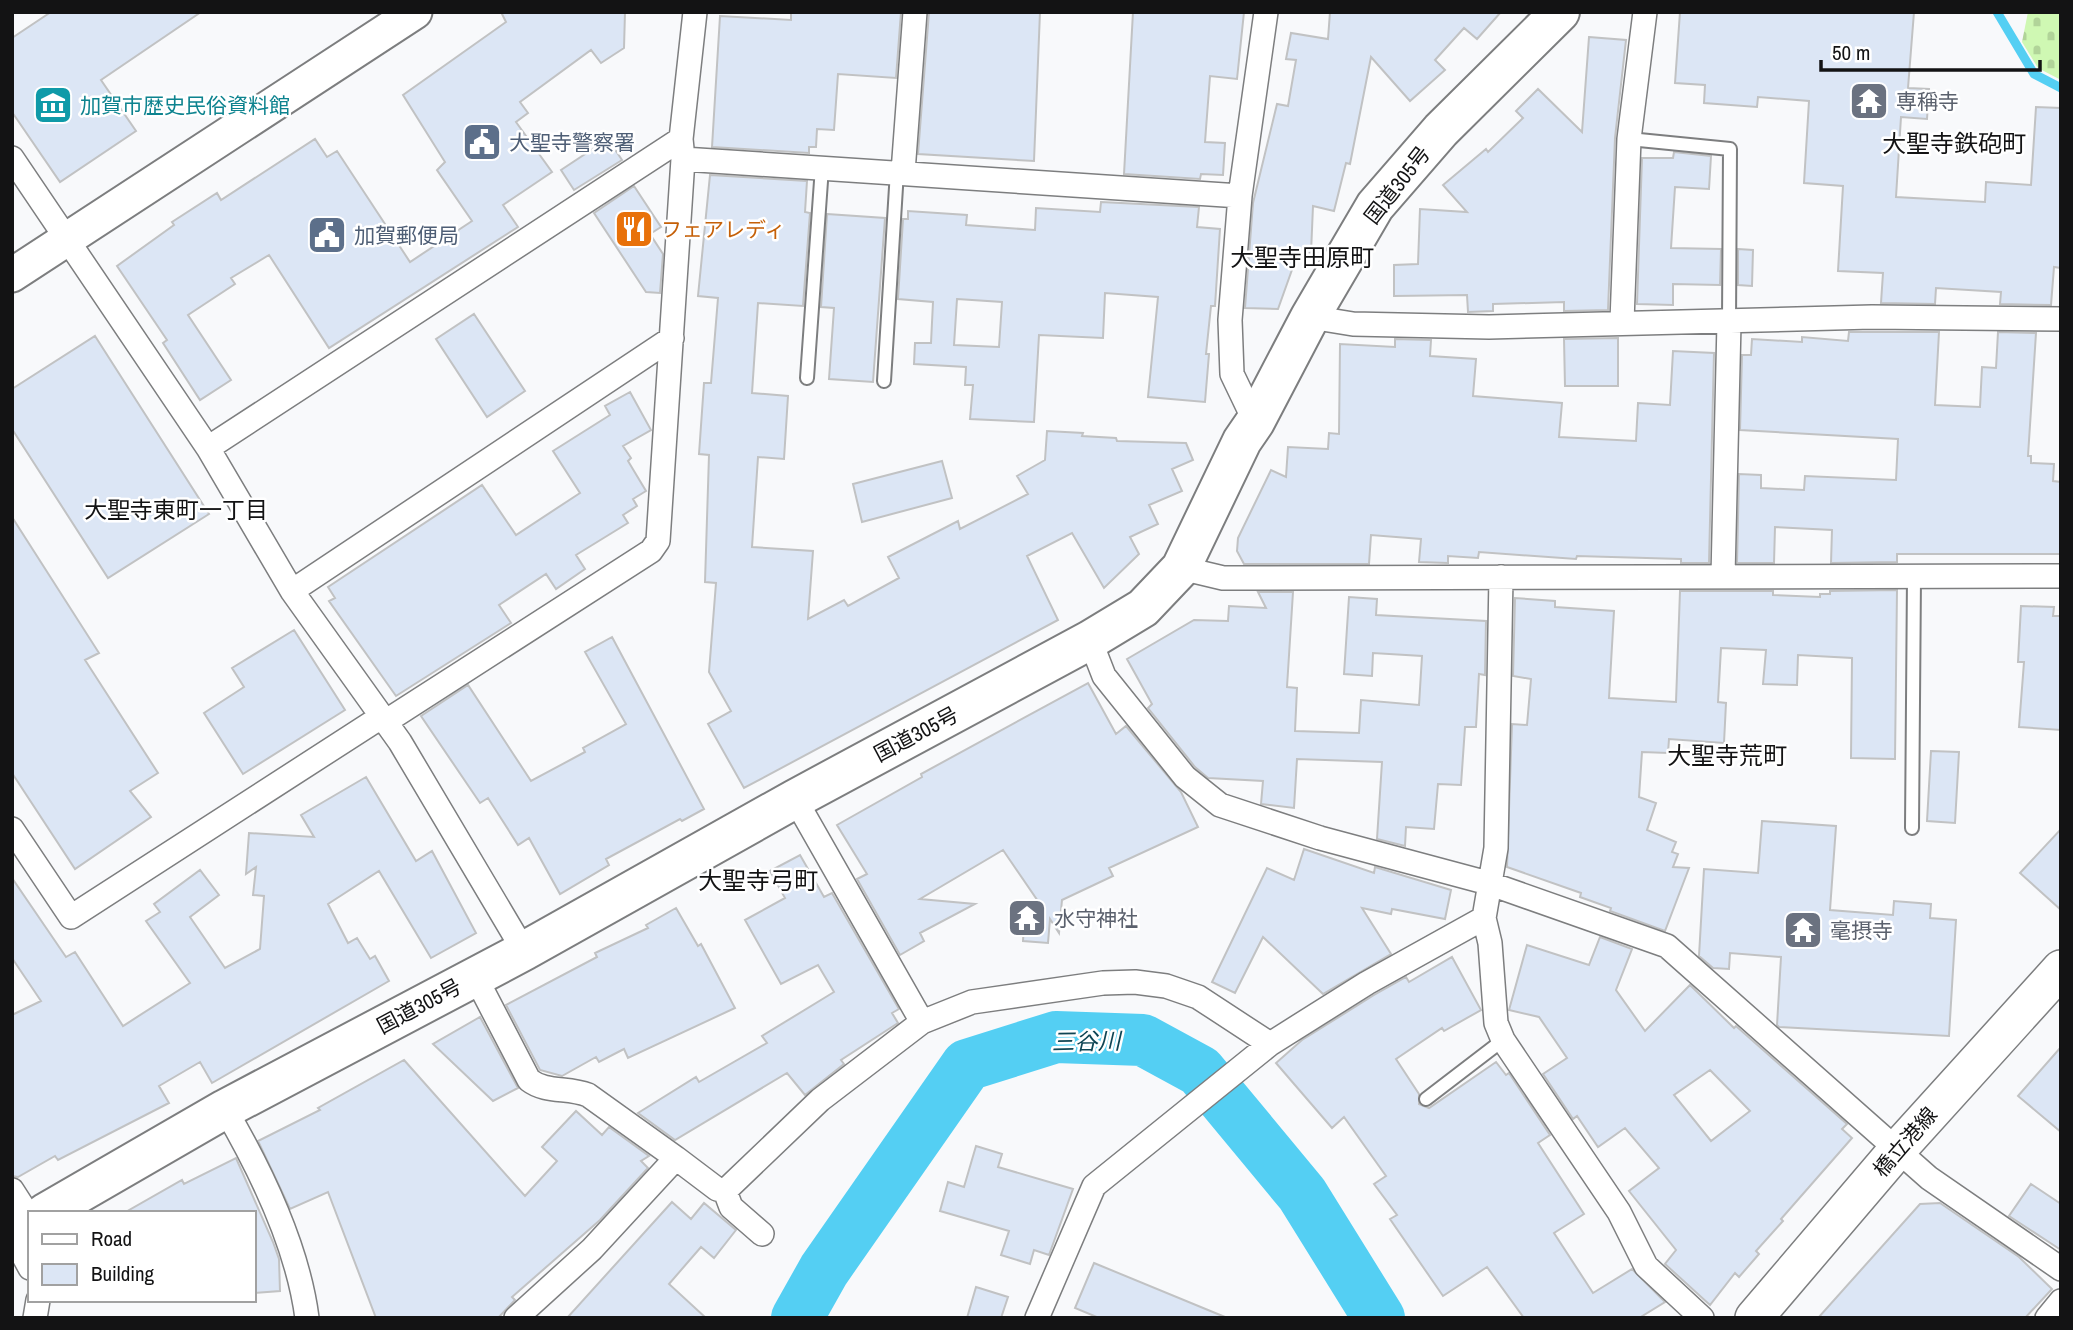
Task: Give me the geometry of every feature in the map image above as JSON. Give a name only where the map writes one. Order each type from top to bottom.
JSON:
[{"type":"highway","name":"国道305号","points":[[48,1211],[225,1109],[524,951],[795,799],[1090,640],[1143,608],[1181,568],[1241,441],[1255,422],[1310,317],[1376,206],[1440,130],[1560,12]]},
{"type":"highway","points":[[12,1233],[28,1221]]},
{"type":"main road","name":"橋立港線","points":[[1754,1318],[1898,1149],[2061,969]]},
{"type":"street","points":[[12,275],[415,12]]},
{"type":"street","points":[[12,829],[71,917],[651,551],[658,541],[660,528],[682,149],[695,12]]},
{"type":"street","points":[[900,171],[915,12]]},
{"type":"street","points":[[1255,422],[1232,374],[1230,320],[1240,196],[1266,12]]},
{"type":"street","points":[[1622,321],[1629,139],[1645,12]]},
{"type":"street","points":[[208,448],[682,149],[822,167],[1240,196]]},
{"type":"street","points":[[12,158],[208,448],[292,591],[400,742],[524,951]]},
{"type":"street","points":[[1310,317],[1353,324],[1475,327],[1622,321],[1729,323],[1872,317],[2061,318]]},
{"type":"street","points":[[1723,576],[1729,323]]},
{"type":"street","points":[[292,591],[672,338]]},
{"type":"street","points":[[1181,568],[1223,578],[2061,576]]},
{"type":"street","points":[[1501,577],[1496,848],[1484,918],[1490,943],[1496,1023],[1503,1041],[1619,1212],[1646,1266],[1702,1318]]},
{"type":"street","points":[[1090,640],[1104,676],[1185,777],[1220,804],[1320,838],[1488,883],[1667,946],[1929,1178],[2061,1269]]},
{"type":"street","points":[[795,799],[922,1022]]},
{"type":"street","points":[[1037,1318],[1094,1186],[1265,1049],[1367,983],[1484,918]]},
{"type":"street","points":[[475,976],[529,1080],[540,1088],[575,1090],[588,1096],[717,1189],[725,1191]]},
{"type":"street","points":[[725,1191],[820,1100],[922,1022],[972,1002],[1103,983],[1135,982],[1166,986],[1198,997],[1265,1049]]},
{"type":"street","points":[[225,1109],[252,1155],[292,1257],[304,1296],[307,1318]]},
{"type":"street","points":[[516,1318],[592,1249],[676,1158]]},
{"type":"street","points":[[12,1190],[28,1217]]},
{"type":"street","points":[[725,1191],[731,1207],[762,1234]]},
{"type":"street","points":[[12,1233],[28,1264]]},
{"type":"street","points":[[2048,1318],[2061,1301]]},
{"type":"lane","points":[[1629,139],[1730,149],[1729,323]]},
{"type":"lane","points":[[807,379],[822,167]]},
{"type":"lane","points":[[884,381],[900,171]]},
{"type":"lane","points":[[1912,828],[1914,576]]},
{"type":"lane","points":[[1426,1099],[1503,1041]]},
{"type":"green space","points":[[2028,12],[2061,12],[2061,80],[2038,68],[2022,42]]},
{"type":"building","points":[[51,12],[201,12],[101,80],[136,131],[60,182],[12,112],[12,38]]},
{"type":"building","points":[[501,12],[625,12],[624,48],[601,63],[591,50],[520,102],[528,113],[516,122],[552,172],[503,205],[518,227],[329,348],[269,255],[231,278],[235,284],[188,315],[231,380],[200,400],[163,343],[167,340],[117,266],[174,225],[172,222],[217,193],[221,200],[315,139],[327,157],[337,151],[410,262],[472,221],[437,170],[445,162],[403,95],[506,22]]},
{"type":"building","points":[[791,12],[901,12],[896,78],[838,74],[834,130],[817,129],[816,147],[809,147],[809,153],[712,147],[720,16],[791,20]]},
{"type":"building","points":[[929,12],[1040,12],[1034,161],[918,154]]},
{"type":"building","points":[[1133,12],[1244,12],[1237,79],[1210,76],[1205,142],[1225,143],[1223,175],[1201,174],[1200,179],[1124,174]]},
{"type":"building","points":[[1330,12],[1501,12],[1477,39],[1464,28],[1435,60],[1445,70],[1410,101],[1371,57],[1350,164],[1346,163],[1334,211],[1313,206],[1311,253],[1298,253],[1278,309],[1245,308],[1253,203],[1277,104],[1288,106],[1296,60],[1286,59],[1291,33],[1328,39]]},
{"type":"building","points":[[1680,12],[1914,12],[1908,88],[1929,89],[1927,119],[1901,117],[1896,197],[1985,202],[1986,182],[2031,185],[2036,107],[2061,108],[2061,268],[2054,267],[2051,305],[2000,304],[2001,292],[1936,288],[1935,304],[1881,303],[1883,273],[1838,271],[1843,186],[1804,183],[1809,101],[1758,97],[1757,107],[1704,103],[1705,85],[1675,83]]},
{"type":"building","points":[[1589,37],[1626,40],[1615,138],[1608,310],[1564,311],[1564,302],[1493,304],[1493,311],[1468,312],[1467,295],[1394,296],[1394,265],[1418,264],[1420,209],[1467,212],[1443,185],[1486,149],[1488,152],[1523,118],[1516,111],[1538,89],[1582,132]]},
{"type":"building","points":[[608,139],[622,160],[574,190],[561,170]]},
{"type":"building","points":[[1674,152],[1711,156],[1709,189],[1675,187],[1671,248],[1721,249],[1720,285],[1673,284],[1673,305],[1637,304],[1642,158],[1673,158]]},
{"type":"building","points":[[710,175],[807,181],[805,212],[810,213],[803,306],[758,303],[752,393],[788,396],[784,459],[758,457],[752,547],[813,551],[808,619],[844,600],[848,606],[899,578],[888,557],[958,521],[960,529],[1028,494],[1017,476],[1045,460],[1047,431],[1083,433],[1082,436],[1116,438],[1117,441],[1186,443],[1193,460],[1172,469],[1182,491],[1149,505],[1158,524],[1130,537],[1139,554],[1104,588],[1072,533],[1027,556],[1058,620],[744,788],[708,724],[731,711],[709,672],[716,583],[705,582],[709,455],[699,454],[704,383],[711,383],[718,298],[698,296]]},
{"type":"building","points":[[634,186],[661,227],[650,234],[663,254],[660,293],[646,292],[594,213]]},
{"type":"building","points":[[1101,202],[1199,207],[1197,227],[1220,229],[1215,306],[1211,306],[1206,354],[1209,354],[1205,402],[1148,397],[1158,297],[1105,293],[1103,338],[1039,335],[1034,422],[970,419],[973,385],[965,385],[966,367],[914,364],[915,343],[931,343],[933,302],[898,299],[903,219],[908,219],[908,211],[967,215],[966,225],[1035,230],[1036,208],[1100,212]],"holes":[[[957,299],[1002,302],[999,347],[954,345]]]},
{"type":"building","points":[[827,214],[885,218],[873,382],[829,379],[834,308],[821,307]]},
{"type":"building","points":[[1738,249],[1753,250],[1752,286],[1738,285]]},
{"type":"building","points":[[474,314],[525,391],[487,417],[436,339]]},
{"type":"building","points":[[1849,332],[1939,332],[1935,405],[1980,407],[1982,367],[1996,368],[1998,332],[2036,333],[2028,456],[2031,456],[2031,463],[2054,464],[2053,481],[2061,482],[2061,554],[1897,554],[1897,562],[1831,563],[1832,530],[1775,527],[1774,563],[1737,563],[1739,474],[1761,475],[1761,488],[1804,490],[1805,476],[1896,480],[1898,439],[1740,430],[1742,355],[1751,355],[1752,339],[1802,342],[1802,337],[1848,341]]},
{"type":"building","points":[[95,336],[209,514],[108,578],[12,429],[12,389]]},
{"type":"building","points":[[1618,338],[1618,386],[1565,386],[1564,339]]},
{"type":"building","points":[[1395,339],[1431,340],[1430,356],[1476,359],[1473,396],[1562,403],[1559,437],[1636,441],[1638,403],[1670,405],[1673,351],[1714,353],[1709,563],[1681,563],[1681,559],[1577,556],[1576,559],[1479,552],[1478,558],[1448,556],[1448,563],[1419,562],[1421,539],[1371,535],[1369,564],[1244,564],[1237,551],[1238,538],[1271,470],[1286,477],[1288,447],[1328,449],[1329,433],[1339,434],[1340,344],[1395,347]]},
{"type":"building","points":[[630,392],[651,430],[623,446],[631,458],[628,461],[646,491],[633,499],[637,506],[623,515],[628,523],[576,555],[585,569],[556,589],[546,574],[499,605],[511,623],[396,696],[329,601],[335,598],[328,587],[482,485],[516,535],[580,493],[553,451],[610,415],[605,406]]},
{"type":"building","points":[[942,461],[952,498],[862,522],[853,484]]},
{"type":"building","points":[[12,517],[99,653],[85,660],[158,773],[130,791],[151,817],[75,869],[12,773]]},
{"type":"building","points":[[1897,590],[1895,759],[1851,758],[1852,658],[1798,655],[1797,685],[1763,684],[1766,650],[1721,648],[1718,702],[1726,703],[1724,743],[1669,739],[1668,753],[1642,752],[1639,797],[1656,803],[1647,830],[1676,842],[1672,852],[1678,854],[1673,867],[1689,868],[1665,931],[1610,911],[1611,908],[1580,897],[1581,893],[1507,867],[1512,724],[1527,725],[1531,679],[1513,676],[1515,598],[1555,601],[1555,607],[1614,611],[1609,698],[1676,702],[1680,591],[1773,591],[1773,595],[1820,597],[1820,594],[1830,594],[1830,591]]},
{"type":"building","points":[[1258,592],[1293,592],[1287,687],[1297,688],[1295,731],[1359,733],[1361,700],[1419,705],[1422,656],[1373,653],[1372,676],[1344,674],[1349,597],[1377,599],[1376,615],[1486,621],[1485,675],[1479,674],[1476,727],[1465,727],[1461,785],[1438,784],[1434,829],[1406,827],[1405,846],[1377,839],[1382,762],[1297,759],[1294,808],[1261,804],[1263,781],[1208,778],[1195,767],[1148,708],[1152,704],[1127,659],[1194,620],[1228,621],[1229,606],[1266,608]]},
{"type":"building","points":[[2021,606],[2054,607],[2053,616],[2061,616],[2061,730],[2019,727],[2024,662],[2018,662]]},
{"type":"building","points":[[294,630],[345,710],[243,774],[204,713],[244,687],[232,668]]},
{"type":"building","points":[[612,637],[704,809],[606,859],[609,865],[560,894],[529,838],[518,845],[488,798],[480,803],[421,716],[468,685],[531,781],[585,752],[583,748],[626,724],[585,652]]},
{"type":"building","points":[[1088,683],[1116,734],[1126,726],[1181,792],[1198,827],[1109,868],[1113,876],[1062,900],[1059,933],[1050,919],[1048,943],[1023,941],[1025,909],[1044,910],[1003,850],[920,899],[975,904],[920,933],[924,941],[900,955],[857,879],[867,874],[837,825],[922,777],[921,774]]},
{"type":"building","points":[[1931,751],[1959,752],[1955,823],[1927,821]]},
{"type":"building","points":[[366,777],[416,861],[432,851],[476,933],[431,958],[379,871],[328,904],[348,943],[357,938],[370,959],[375,956],[389,981],[212,1083],[200,1062],[159,1086],[169,1103],[58,1160],[55,1156],[18,1177],[12,1176],[12,1015],[41,1001],[12,958],[12,878],[66,957],[75,952],[123,1026],[190,983],[146,921],[160,912],[154,904],[200,870],[219,895],[190,917],[225,968],[260,949],[264,896],[253,895],[256,867],[246,874],[249,833],[314,837],[301,815]]},
{"type":"building","name":"毫摂寺","points":[[1762,821],[1836,826],[1830,910],[1893,915],[1894,901],[1931,904],[1930,918],[1956,920],[1949,1036],[1779,1027],[1781,957],[1730,953],[1729,969],[1713,968],[1699,956],[1704,869],[1758,873]]},
{"type":"building","points":[[2061,829],[2061,910],[2020,873]]},
{"type":"building","points":[[1304,849],[1374,873],[1375,867],[1451,890],[1445,919],[1392,909],[1391,914],[1362,908],[1391,954],[1323,994],[1263,937],[1235,993],[1212,982],[1267,868],[1294,880]]},
{"type":"building","points":[[800,855],[824,897],[832,893],[899,1009],[892,1013],[898,1023],[841,1060],[844,1064],[805,1095],[787,1073],[675,1140],[638,1113],[696,1077],[699,1082],[767,1043],[762,1036],[834,992],[818,965],[781,984],[745,920],[785,898],[770,871]]},
{"type":"building","points":[[676,908],[698,946],[701,944],[735,1008],[628,1058],[624,1049],[599,1062],[596,1057],[562,1076],[540,1070],[506,1005],[597,957],[595,953],[648,928],[646,925]]},
{"type":"building","points":[[1600,937],[1632,949],[1616,990],[1645,1031],[1690,985],[1734,1028],[1736,1026],[1847,1124],[1842,1129],[1852,1138],[1781,1219],[1783,1221],[1756,1251],[1759,1254],[1739,1277],[1735,1273],[1710,1305],[1665,1264],[1676,1250],[1629,1191],[1659,1168],[1625,1128],[1598,1147],[1577,1116],[1573,1119],[1543,1074],[1567,1058],[1539,1017],[1509,1010],[1527,945],[1589,965]],"holes":[[[1710,1070],[1750,1111],[1711,1141],[1674,1095]]]},
{"type":"building","points":[[1452,957],[1481,1010],[1444,1031],[1442,1028],[1396,1059],[1419,1094],[1419,1104],[1429,1108],[1496,1062],[1506,1075],[1509,1073],[1550,1135],[1538,1143],[1584,1214],[1554,1233],[1593,1293],[1632,1269],[1665,1302],[1639,1318],[1524,1318],[1487,1267],[1443,1296],[1390,1219],[1397,1215],[1374,1184],[1386,1176],[1344,1117],[1332,1128],[1276,1063],[1302,1040],[1374,995],[1406,977],[1409,982]]},
{"type":"building","points":[[480,1017],[518,1088],[493,1101],[433,1044]]},
{"type":"building","points":[[2061,1047],[2061,1132],[2018,1096]]},
{"type":"building","points":[[404,1060],[525,1196],[557,1161],[542,1147],[576,1111],[602,1135],[609,1127],[649,1156],[641,1161],[648,1168],[600,1220],[512,1297],[515,1300],[498,1318],[376,1318],[328,1192],[290,1209],[258,1141],[320,1110],[318,1108]]},
{"type":"building","points":[[976,1146],[1002,1154],[998,1167],[1073,1189],[1049,1255],[1034,1250],[1030,1264],[1001,1255],[1009,1231],[940,1211],[948,1182],[964,1187]]},
{"type":"building","points":[[236,1158],[279,1259],[280,1291],[256,1293],[256,1211],[128,1211],[182,1180],[184,1184]]},
{"type":"building","points":[[2031,1184],[2061,1204],[2061,1250],[2009,1216]]},
{"type":"building","points":[[672,1202],[691,1219],[704,1203],[736,1230],[714,1258],[701,1247],[669,1284],[706,1318],[567,1318]]},
{"type":"building","points":[[1940,1203],[2019,1257],[2052,1289],[2025,1318],[1818,1318],[1920,1204]]},
{"type":"building","points":[[1094,1263],[1225,1318],[1099,1318],[1075,1308]]},
{"type":"building","points":[[976,1287],[1008,1297],[1001,1318],[967,1318]]},
{"type":"waterway","points":[[1997,12],[2034,74],[2061,88]]},
{"type":"waterway","name":"三谷川","points":[[797,1318],[824,1270],[967,1065],[1056,1037],[1143,1040],[1200,1071],[1302,1194],[1379,1318]]},
{"type":"place","name":"専稱寺","points":[[1869,101]]},
{"type":"place","name":"加賀市歴史民俗資料館","points":[[53,105]]},
{"type":"place","name":"大聖寺警察署","points":[[482,142]]},
{"type":"place","name":"フェアレディ","points":[[634,229]]},
{"type":"place","name":"加賀郵便局","points":[[327,235]]},
{"type":"place","name":"水守神社","points":[[1027,918]]},
{"type":"place","name":"毫摂寺","points":[[1803,930]]},
{"type":"district","name":"大聖寺鉄砲町","points":[[1954,143]]},
{"type":"district","name":"大聖寺田原町","points":[[1302,257]]},
{"type":"district","name":"大聖寺東町一丁目","points":[[176,509]]},
{"type":"district","name":"大聖寺荒町","points":[[1727,755]]},
{"type":"district","name":"大聖寺弓町","points":[[758,880]]}]
